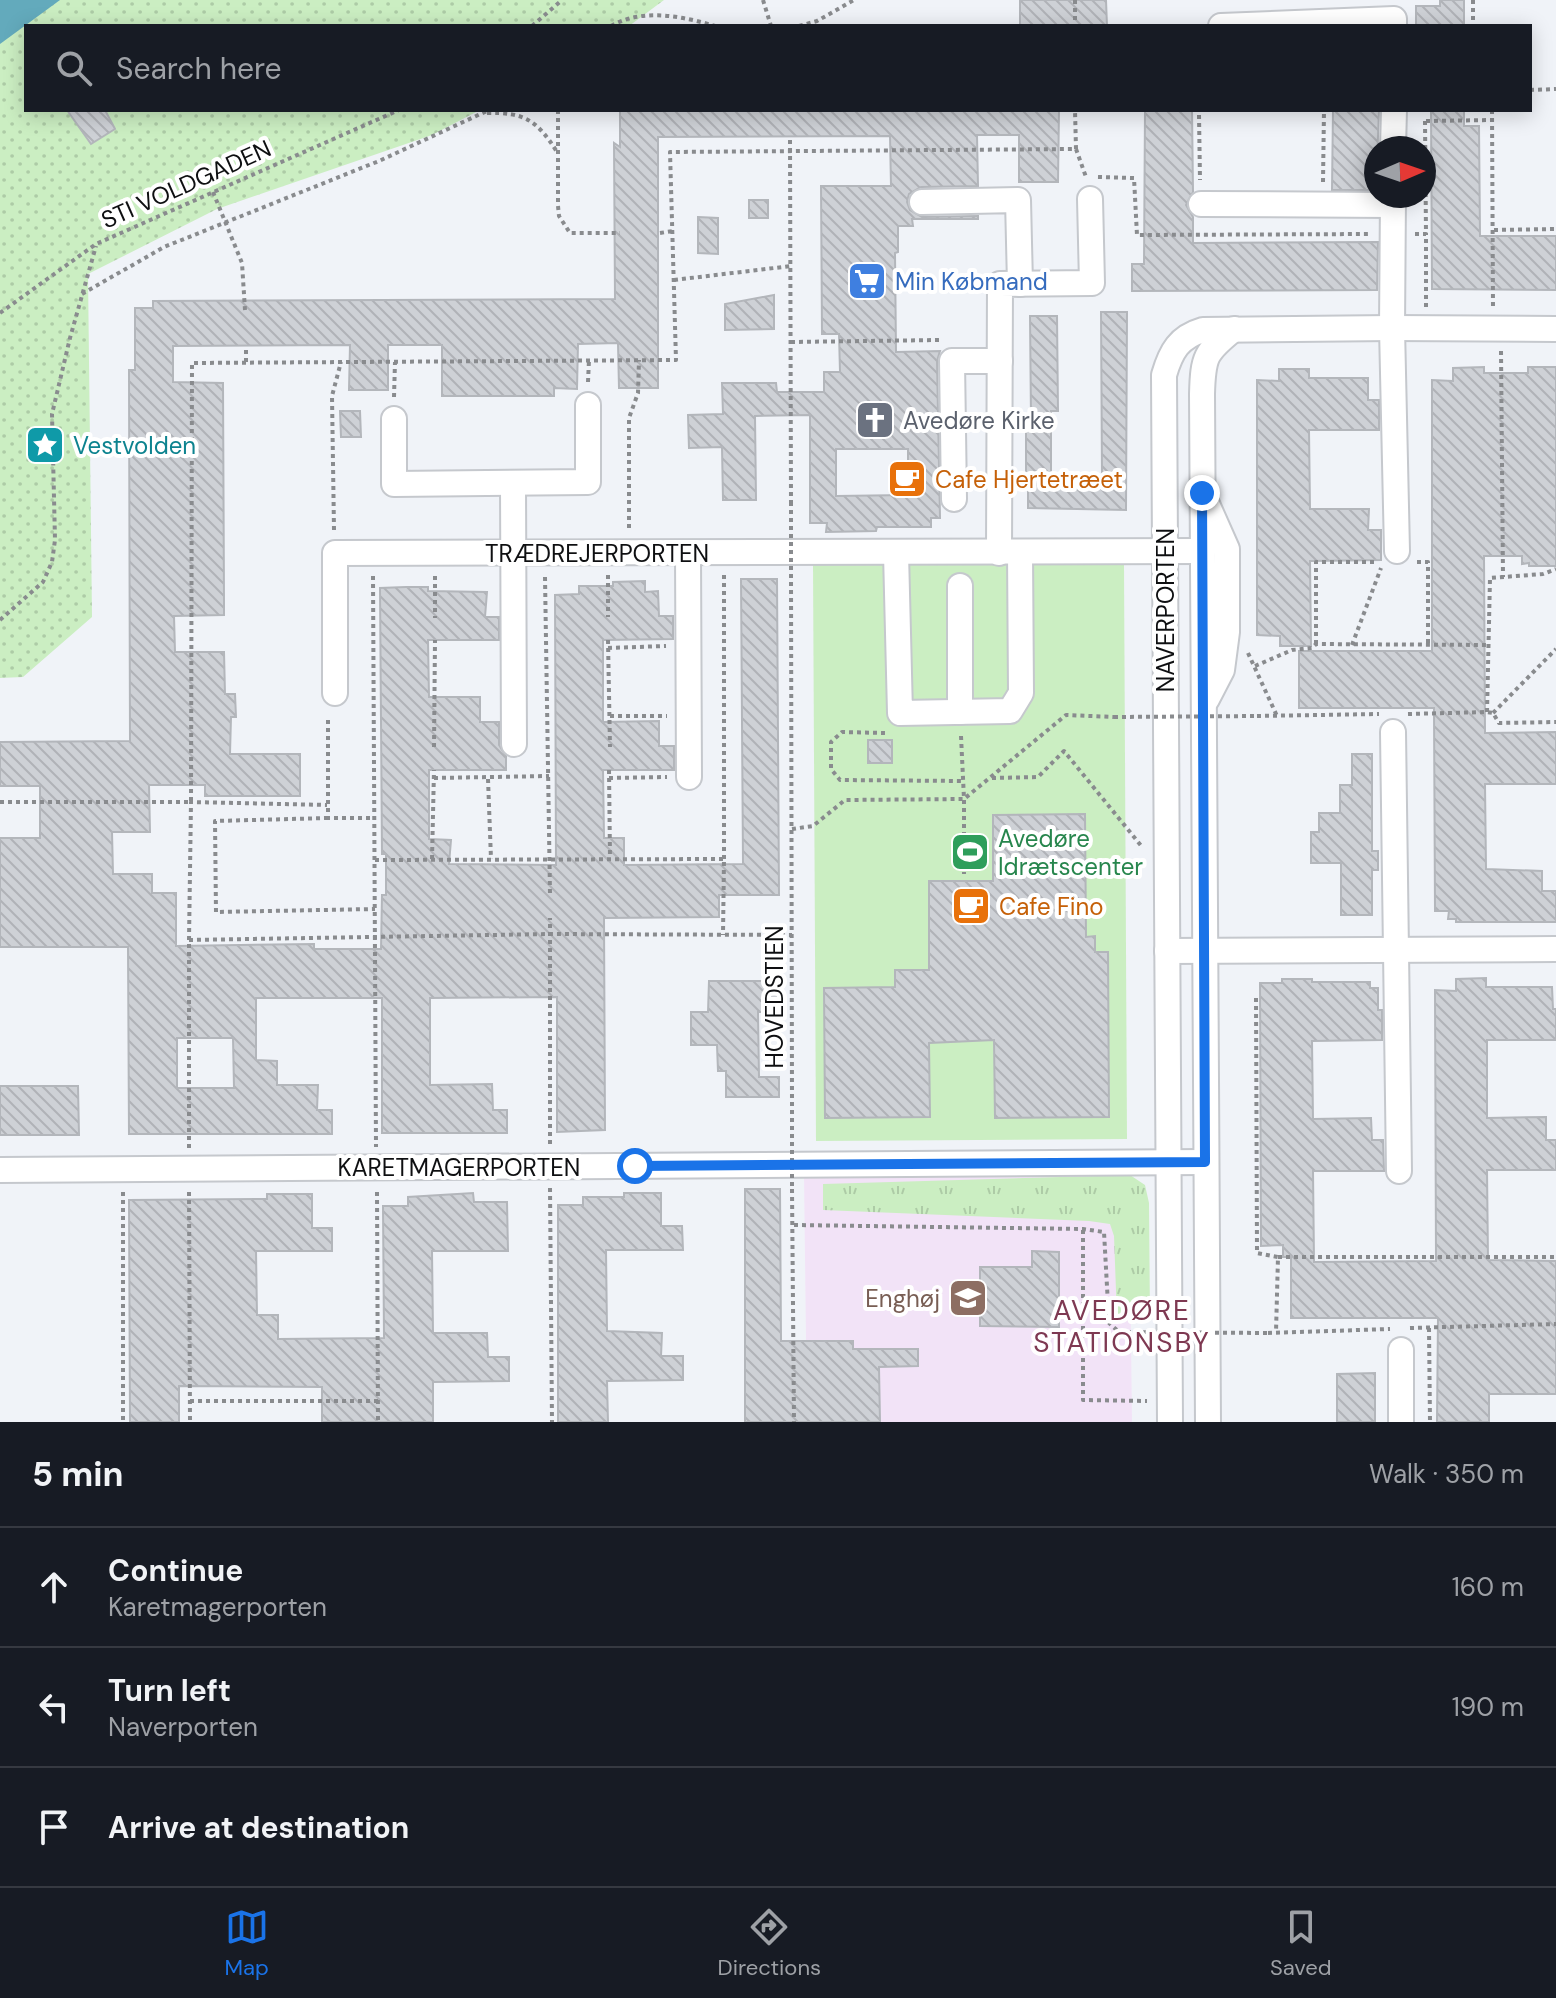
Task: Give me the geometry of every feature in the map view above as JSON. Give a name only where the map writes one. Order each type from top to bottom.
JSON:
[{"type":"street","points":[[1225,24],[1247,12],[1369,10],[1394,19],[1394,24]]},
{"type":"street","points":[[1397,136],[1403,116]]},
{"type":"street","points":[[896,553],[900,713],[960,724],[1010,711],[1021,693],[1000,361],[1000,284],[1092,283],[1090,199]]},
{"type":"street","points":[[922,202],[1018,200],[1020,284]]},
{"type":"street","points":[[1201,204],[1323,205],[1364,202]]},
{"type":"street","points":[[1393,208],[1392,328],[1405,556]]},
{"type":"street","points":[[1234,329],[1556,329]]},
{"type":"street","name":"NAVERPORTEN","points":[[1208,1422],[1203,363],[1212,347],[1234,329]]},
{"type":"street","name":"NAVERPORTEN","points":[[1170,1412],[1164,375],[1172,352],[1185,337],[1203,330],[1234,329]]},
{"type":"street","points":[[954,499],[952,361],[1000,361]]},
{"type":"street","points":[[394,419],[394,484],[588,482],[588,405]]},
{"type":"street","points":[[513,483],[514,744]]},
{"type":"street","points":[[1202,493],[1227,549],[1227,632],[1222,670],[1204,704]]},
{"type":"street","name":"TRÆDREJERPORTEN","points":[[335,553],[1203,551]]},
{"type":"street","points":[[335,553],[335,693]]},
{"type":"street","points":[[682,777],[688,553]]},
{"type":"street","points":[[960,586],[960,724]]},
{"type":"street","points":[[1393,732],[1399,1171]]},
{"type":"street","points":[[1167,951],[1556,949]]},
{"type":"street","name":"KARETMAGERPORTEN","points":[[0,1170],[1205,1162]]},
{"type":"street","points":[[1401,1350],[1401,1422]]},
{"type":"path","points":[[534,24],[562,0]]},
{"type":"path","points":[[763,0],[770,24]]},
{"type":"path","points":[[806,24],[854,0]]},
{"type":"path","points":[[1075,0],[1075,24]]},
{"type":"path","points":[[1473,0],[1473,24]]},
{"type":"path","points":[[614,24],[626,17],[640,15],[707,24]]},
{"type":"path","points":[[1532,90],[1556,89]]},
{"type":"path","name":"STI VOLDGADEN","points":[[0,313],[96,244],[394,112]]},
{"type":"path","points":[[82,294],[164,247],[379,161],[484,112]]},
{"type":"path","points":[[495,112],[521,115],[543,131],[558,154]]},
{"type":"path","points":[[558,112],[559,216],[570,233],[620,233]]},
{"type":"path","points":[[190,1422],[192,363],[676,360],[670,152],[1076,149],[1075,112]]},
{"type":"path","points":[[1323,205],[1324,112]]},
{"type":"path","points":[[1492,112],[1503,577]]},
{"type":"path","points":[[1199,115],[1201,204]]},
{"type":"path","points":[[1403,116],[1425,121],[1492,120]]},
{"type":"path","points":[[1425,121],[1426,234]]},
{"type":"path","name":"HOVEDSTIEN","points":[[790,140],[794,1422]]},
{"type":"path","points":[[213,192],[242,263],[245,310]]},
{"type":"path","points":[[1494,230],[1556,229]]},
{"type":"path","points":[[660,233],[673,231]]},
{"type":"path","points":[[0,620],[43,582],[52,562],[55,540],[52,414],[96,244]]},
{"type":"path","points":[[674,280],[791,266]]},
{"type":"path","points":[[791,342],[944,340]]},
{"type":"path","points":[[246,350],[246,362]]},
{"type":"path","points":[[608,617],[618,553],[629,418],[638,393],[639,360]]},
{"type":"path","points":[[394,419],[395,361]]},
{"type":"path","points":[[335,553],[332,396],[341,362]]},
{"type":"path","points":[[373,553],[378,1422]]},
{"type":"path","points":[[545,553],[550,894]]},
{"type":"path","points":[[434,554],[435,618]]},
{"type":"path","points":[[1405,556],[1428,562],[1428,645]]},
{"type":"path","points":[[1316,644],[1316,562],[1384,562],[1352,645]]},
{"type":"path","points":[[1556,569],[1543,574],[1490,578],[1490,712],[1556,649]]},
{"type":"path","points":[[723,935],[724,581]]},
{"type":"path","points":[[434,747],[435,640]]},
{"type":"path","points":[[608,640],[610,747]]},
{"type":"path","points":[[1255,666],[1292,650],[1312,648],[1316,644],[1489,645]]},
{"type":"path","points":[[608,648],[674,646]]},
{"type":"path","points":[[1245,646],[1277,716]]},
{"type":"path","points":[[792,829],[813,826],[845,800],[964,799],[1066,715],[1257,716]]},
{"type":"path","points":[[610,716],[674,716]]},
{"type":"path","points":[[328,720],[328,818]]},
{"type":"path","points":[[960,724],[964,874]]},
{"type":"path","points":[[898,733],[842,732],[831,742],[831,769],[840,780],[962,781]]},
{"type":"path","points":[[990,778],[1038,777],[1064,751],[1167,876]]},
{"type":"path","points":[[432,859],[434,770]]},
{"type":"path","points":[[609,770],[610,858]]},
{"type":"path","points":[[434,778],[549,776]]},
{"type":"path","points":[[609,778],[682,777]]},
{"type":"path","points":[[488,779],[491,859]]},
{"type":"path","points":[[0,802],[327,805]]},
{"type":"path","points":[[375,818],[215,821],[216,912],[375,909]]},
{"type":"path","points":[[375,860],[724,859]]},
{"type":"path","points":[[189,940],[550,934],[792,935]]},
{"type":"path","points":[[1256,998],[1257,1253],[1278,1257],[1556,1257]]},
{"type":"path","points":[[123,1171],[123,1422]]},
{"type":"path","points":[[794,1225],[1083,1229],[1104,1232],[1109,1323],[1119,1332],[1268,1333]]},
{"type":"path","points":[[1083,1229],[1083,1400],[1170,1412]]},
{"type":"path","points":[[1276,1332],[1278,1257]]},
{"type":"path","points":[[1429,1328],[1430,1422]]},
{"type":"path","points":[[190,1401],[378,1401]]},
{"type":"shaded area","name":"Enghøj","points":[[1129,1170],[1132,1422],[807,1422],[804,1174]]},
{"type":"green space","name":"Vestvolden","points":[[0,0],[664,0],[632,24],[24,24],[24,112],[476,112],[432,135],[217,209],[88,274],[92,617],[23,677],[0,678]]},
{"type":"green space","name":"Avedøre Idrætscenter","points":[[1124,564],[1127,1139],[816,1141],[813,565]]},
{"type":"green space","points":[[1130,1175],[1145,1185],[1149,1203],[1150,1320],[1117,1318],[1114,1236],[1110,1224],[823,1210],[823,1184]]},
{"type":"water","points":[[0,0],[60,0],[24,24],[0,44]]},
{"type":"building","points":[[1020,0],[1106,0],[1107,24],[1020,24]]},
{"type":"building","points":[[1440,0],[1464,0],[1464,24],[1416,24],[1416,6],[1440,6]]},
{"type":"building","points":[[68,112],[106,112],[115,129],[91,144]]},
{"type":"building","points":[[620,112],[1059,112],[1058,182],[1019,182],[1019,135],[977,135],[978,186],[921,187],[909,194],[907,202],[910,210],[922,217],[978,216],[978,219],[912,219],[913,226],[898,226],[898,252],[895,253],[896,352],[940,351],[937,361],[940,518],[931,518],[931,527],[877,527],[876,531],[826,532],[827,523],[810,523],[810,415],[755,416],[756,500],[723,500],[722,447],[689,448],[688,415],[723,414],[722,383],[776,383],[777,392],[824,392],[824,372],[840,372],[839,334],[822,334],[821,186],[891,186],[890,136],[658,137],[658,388],[619,388],[618,343],[578,344],[577,389],[554,388],[554,396],[442,396],[442,345],[388,345],[388,390],[349,390],[350,345],[173,346],[173,382],[223,383],[224,615],[174,616],[175,652],[224,652],[225,694],[235,694],[236,717],[231,717],[230,754],[300,754],[300,796],[205,796],[205,785],[149,785],[150,832],[112,832],[113,874],[152,874],[152,893],[176,893],[176,946],[314,944],[314,949],[381,949],[386,854],[382,854],[380,588],[406,587],[428,587],[428,591],[487,592],[485,617],[499,617],[499,640],[428,640],[429,697],[480,697],[480,722],[499,722],[499,745],[506,756],[506,770],[429,770],[429,839],[451,840],[449,864],[556,865],[555,595],[579,594],[579,586],[613,586],[613,582],[645,581],[645,592],[658,591],[659,616],[673,616],[673,639],[603,640],[603,722],[659,721],[659,746],[674,746],[674,770],[603,770],[604,838],[624,838],[624,865],[743,864],[741,579],[777,579],[779,895],[719,895],[719,917],[604,918],[605,1130],[557,1132],[557,997],[430,998],[430,1085],[492,1084],[493,1110],[507,1110],[507,1133],[382,1133],[382,998],[256,998],[256,1060],[277,1061],[277,1085],[318,1085],[317,1110],[332,1110],[332,1134],[129,1134],[128,947],[0,947],[0,838],[40,838],[40,786],[0,786],[0,742],[130,741],[129,370],[135,370],[135,308],[153,308],[153,301],[615,299],[614,143],[620,147]],"holes":[[[836,449],[908,449],[908,495],[836,496]],[[177,1038],[233,1038],[234,1088],[177,1088]]]},
{"type":"building","points":[[1145,112],[1192,112],[1193,192],[1186,205],[1193,217],[1193,243],[1378,242],[1377,290],[1132,291],[1132,264],[1144,264]]},
{"type":"building","points":[[1333,112],[1379,112],[1378,136],[1364,136],[1364,190],[1332,190]]},
{"type":"building","points":[[1431,112],[1464,112],[1464,126],[1479,126],[1480,236],[1556,236],[1556,290],[1432,289],[1432,208],[1436,208],[1436,136],[1431,136]]},
{"type":"building","points":[[749,200],[768,200],[768,218],[749,218]]},
{"type":"building","points":[[698,217],[718,218],[718,254],[698,253]]},
{"type":"building","points":[[774,295],[774,329],[725,330],[725,304]]},
{"type":"building","points":[[1101,312],[1127,312],[1126,510],[1028,508],[1026,418],[1031,418],[1030,316],[1057,316],[1058,411],[1051,411],[1051,478],[1102,477]]},
{"type":"building","points":[[1484,367],[1484,373],[1528,373],[1528,367],[1556,367],[1556,566],[1522,564],[1522,556],[1484,556],[1485,733],[1556,732],[1556,784],[1485,784],[1486,869],[1542,871],[1542,891],[1556,891],[1556,922],[1456,922],[1456,919],[1448,919],[1449,911],[1435,911],[1434,708],[1299,708],[1299,651],[1432,651],[1432,380],[1453,381],[1453,368]]},
{"type":"building","points":[[1279,369],[1309,369],[1309,378],[1368,378],[1368,400],[1379,400],[1379,430],[1309,430],[1310,509],[1369,509],[1368,530],[1381,530],[1381,560],[1310,561],[1311,646],[1280,646],[1280,636],[1257,635],[1257,380],[1279,381]]},
{"type":"building","points":[[340,411],[360,411],[361,437],[341,437]]},
{"type":"building","points":[[868,740],[892,740],[892,763],[868,763]]},
{"type":"building","points":[[1352,754],[1372,754],[1372,851],[1378,851],[1378,870],[1372,870],[1372,915],[1341,915],[1341,863],[1311,863],[1311,832],[1319,832],[1319,813],[1340,813],[1340,785],[1352,785]]},
{"type":"building","points":[[1085,814],[1086,937],[1095,936],[1095,952],[1108,952],[1109,1117],[995,1118],[994,1040],[929,1043],[930,1117],[825,1118],[824,988],[895,987],[895,970],[929,970],[929,881],[993,881],[993,815]]},
{"type":"building","points":[[1486,978],[1486,987],[1552,987],[1553,1009],[1556,1009],[1556,1040],[1487,1040],[1487,1118],[1546,1117],[1546,1140],[1556,1140],[1556,1170],[1487,1170],[1488,1260],[1556,1261],[1556,1394],[1489,1394],[1489,1422],[1437,1422],[1438,1318],[1291,1318],[1291,1257],[1283,1257],[1283,1245],[1261,1246],[1260,983],[1312,979],[1312,982],[1370,982],[1370,988],[1378,988],[1382,1040],[1312,1041],[1313,1119],[1371,1118],[1372,1140],[1383,1140],[1384,1171],[1313,1171],[1314,1262],[1436,1261],[1435,990],[1456,991],[1456,979]]},
{"type":"building","points":[[709,981],[779,981],[780,1012],[758,1012],[759,1077],[779,1077],[779,1097],[726,1097],[726,1071],[718,1071],[717,1045],[691,1045],[691,1012],[708,1012]]},
{"type":"building","points":[[0,1086],[78,1086],[79,1135],[0,1135]]},
{"type":"building","points":[[745,1189],[780,1189],[781,1341],[853,1341],[853,1349],[918,1349],[918,1366],[879,1367],[880,1422],[745,1422]]},
{"type":"building","points":[[473,1193],[474,1202],[507,1202],[508,1251],[432,1251],[433,1333],[487,1333],[488,1357],[509,1357],[509,1381],[433,1382],[433,1422],[322,1422],[322,1387],[179,1386],[179,1422],[130,1422],[129,1200],[267,1199],[267,1194],[312,1194],[312,1228],[332,1228],[332,1251],[256,1251],[257,1315],[278,1315],[278,1339],[384,1338],[383,1206],[408,1206],[408,1197]]},
{"type":"building","points":[[624,1193],[661,1193],[661,1226],[682,1226],[683,1250],[606,1250],[607,1331],[662,1333],[661,1356],[683,1356],[683,1380],[607,1381],[608,1422],[558,1422],[558,1205],[583,1205],[583,1197],[624,1197]]},
{"type":"building","points":[[1032,1251],[1059,1252],[1059,1327],[980,1326],[980,1267],[1032,1267]]},
{"type":"building","points":[[1375,1373],[1375,1422],[1337,1422],[1337,1374]]},
{"type":"place","name":"Min Købmand","points":[[867,281]]},
{"type":"place","name":"Avedøre Kirke","points":[[875,420]]},
{"type":"place","name":"Vestvolden","points":[[45,445]]},
{"type":"place","name":"Cafe Hjertetræet","points":[[907,479]]},
{"type":"place","name":"Avedøre Idrætscenter","points":[[970,852]]},
{"type":"place","name":"Cafe Fino","points":[[971,906]]},
{"type":"place","name":"Enghøj","points":[[968,1298]]},
{"type":"district","name":"AVEDØRE STATIONSBY","points":[[1122,1326]]},
{"type":"route","points":[[635,1166],[1205,1162],[1202,493]]}]
